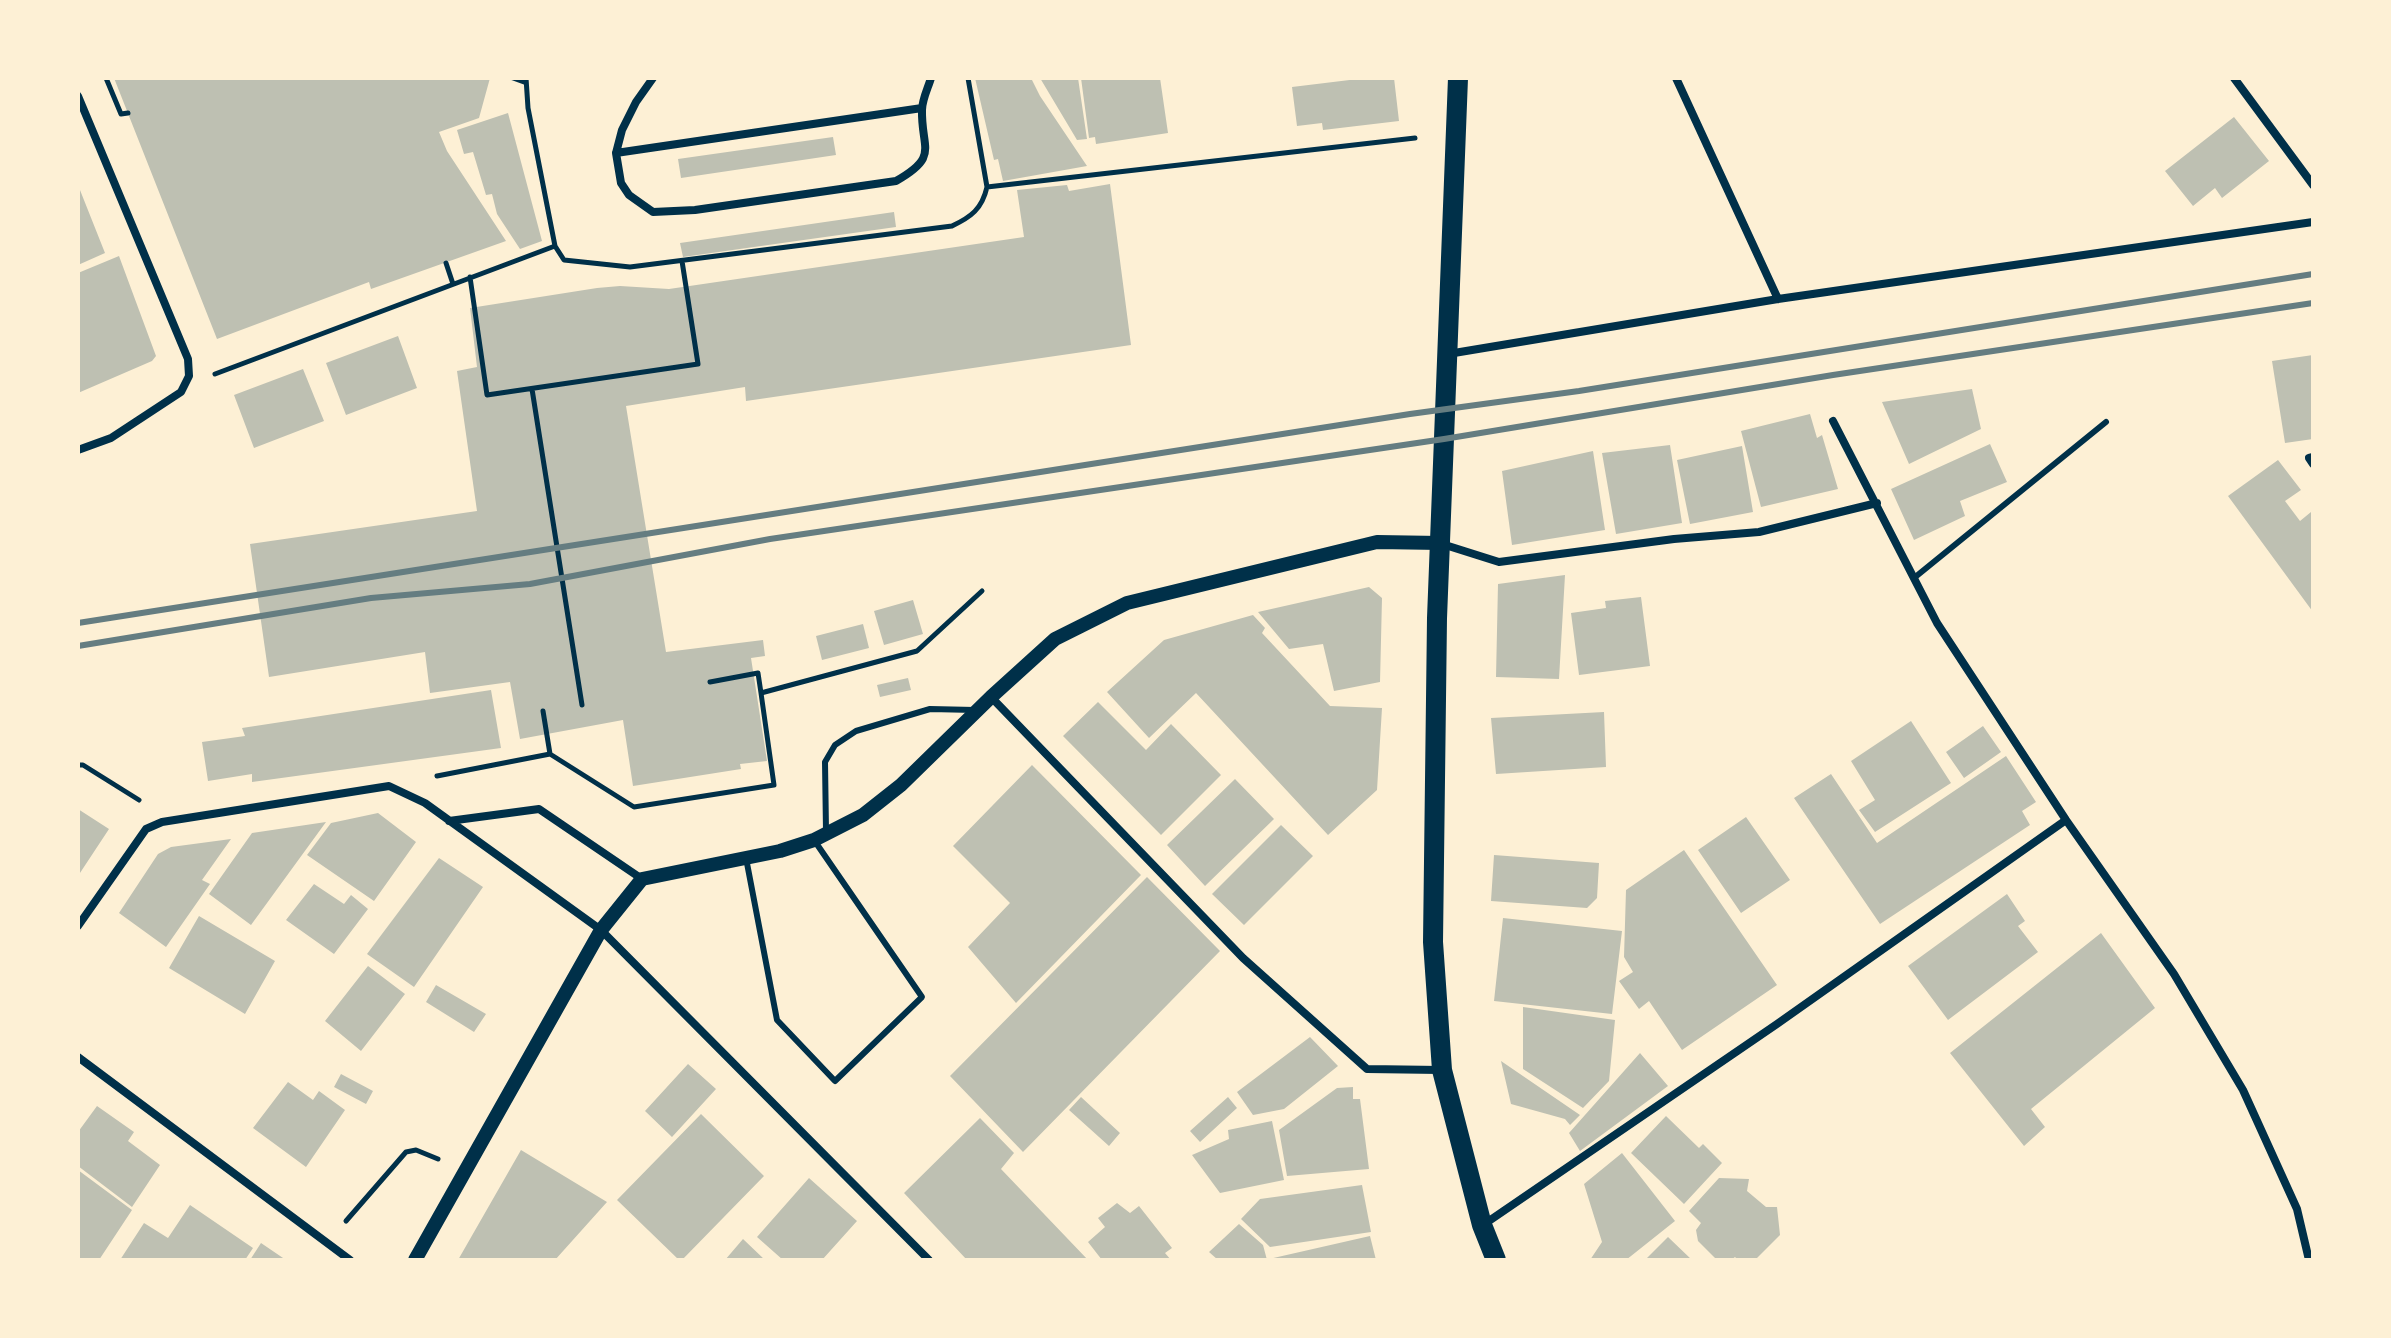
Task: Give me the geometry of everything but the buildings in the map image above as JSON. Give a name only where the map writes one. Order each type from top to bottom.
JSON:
[{"type":"main road","points":[[1458,78],[1440,543],[1433,942],[1442,1070],[1482,1225],[1496,1260]]},
{"type":"street","points":[[653,78],[622,130],[616,153],[621,183],[629,195],[653,212],[695,210],[896,181],[917,169],[927,146],[922,108],[931,78]]},
{"type":"street","points":[[1676,78],[1778,299]]},
{"type":"street","points":[[2234,78],[2313,185]]},
{"type":"street","points":[[78,96],[188,359],[189,376],[181,392],[111,438],[78,450]]},
{"type":"street","points":[[616,153],[922,108]]},
{"type":"street","points":[[1447,354],[1778,299],[2313,222]]},
{"type":"street","points":[[1833,421],[1937,623],[2066,820],[2174,974],[2243,1090],[2297,1209],[2309,1260]]},
{"type":"street","points":[[2313,457],[2309,458],[2313,464]]},
{"type":"street","points":[[415,1260],[601,930],[642,879],[746,858],[820,838],[863,815],[901,785],[1055,639],[1127,603],[1377,542],[1440,543],[1499,562],[1674,539],[1759,532],[1877,503]]},
{"type":"street","points":[[991,697],[1243,958],[1367,1069],[1442,1070]]},
{"type":"street","points":[[78,926],[146,829],[171,820],[389,786],[425,803],[601,930],[929,1260]]},
{"type":"street","points":[[449,821],[539,809],[642,879]]},
{"type":"street","points":[[1482,1225],[1777,1024],[2066,820]]},
{"type":"street","points":[[78,1057],[350,1260]]},
{"type":"lane","points":[[1914,578],[2106,422]]},
{"type":"lane","points":[[746,858],[777,1020],[835,1081],[922,997],[820,838],[825,762],[835,745],[856,731],[930,709],[977,710]]},
{"type":"path","points":[[106,78],[121,114],[128,113]]},
{"type":"path","points":[[513,78],[524,82]]},
{"type":"path","points":[[987,187],[1415,138]]},
{"type":"path","points":[[189,376],[204,378],[555,246]]},
{"type":"path","points":[[470,277],[487,395],[698,364],[682,261]]},
{"type":"path","points":[[446,263],[453,284]]},
{"type":"path","points":[[532,389],[582,705]]},
{"type":"path","points":[[761,693],[917,651],[982,591]]},
{"type":"path","points":[[389,786],[550,754],[634,807],[774,785],[758,673],[710,682]]},
{"type":"path","points":[[543,711],[550,754]]},
{"type":"path","points":[[78,765],[83,765],[171,820]]},
{"type":"path","points":[[327,1242],[406,1152],[416,1150],[426,1153],[464,1172]]},
{"type":"railway","points":[[78,623],[2313,274]]},
{"type":"railway","points":[[78,646],[371,598],[530,584],[770,539],[1444,439],[1833,375],[2313,303]]}]
